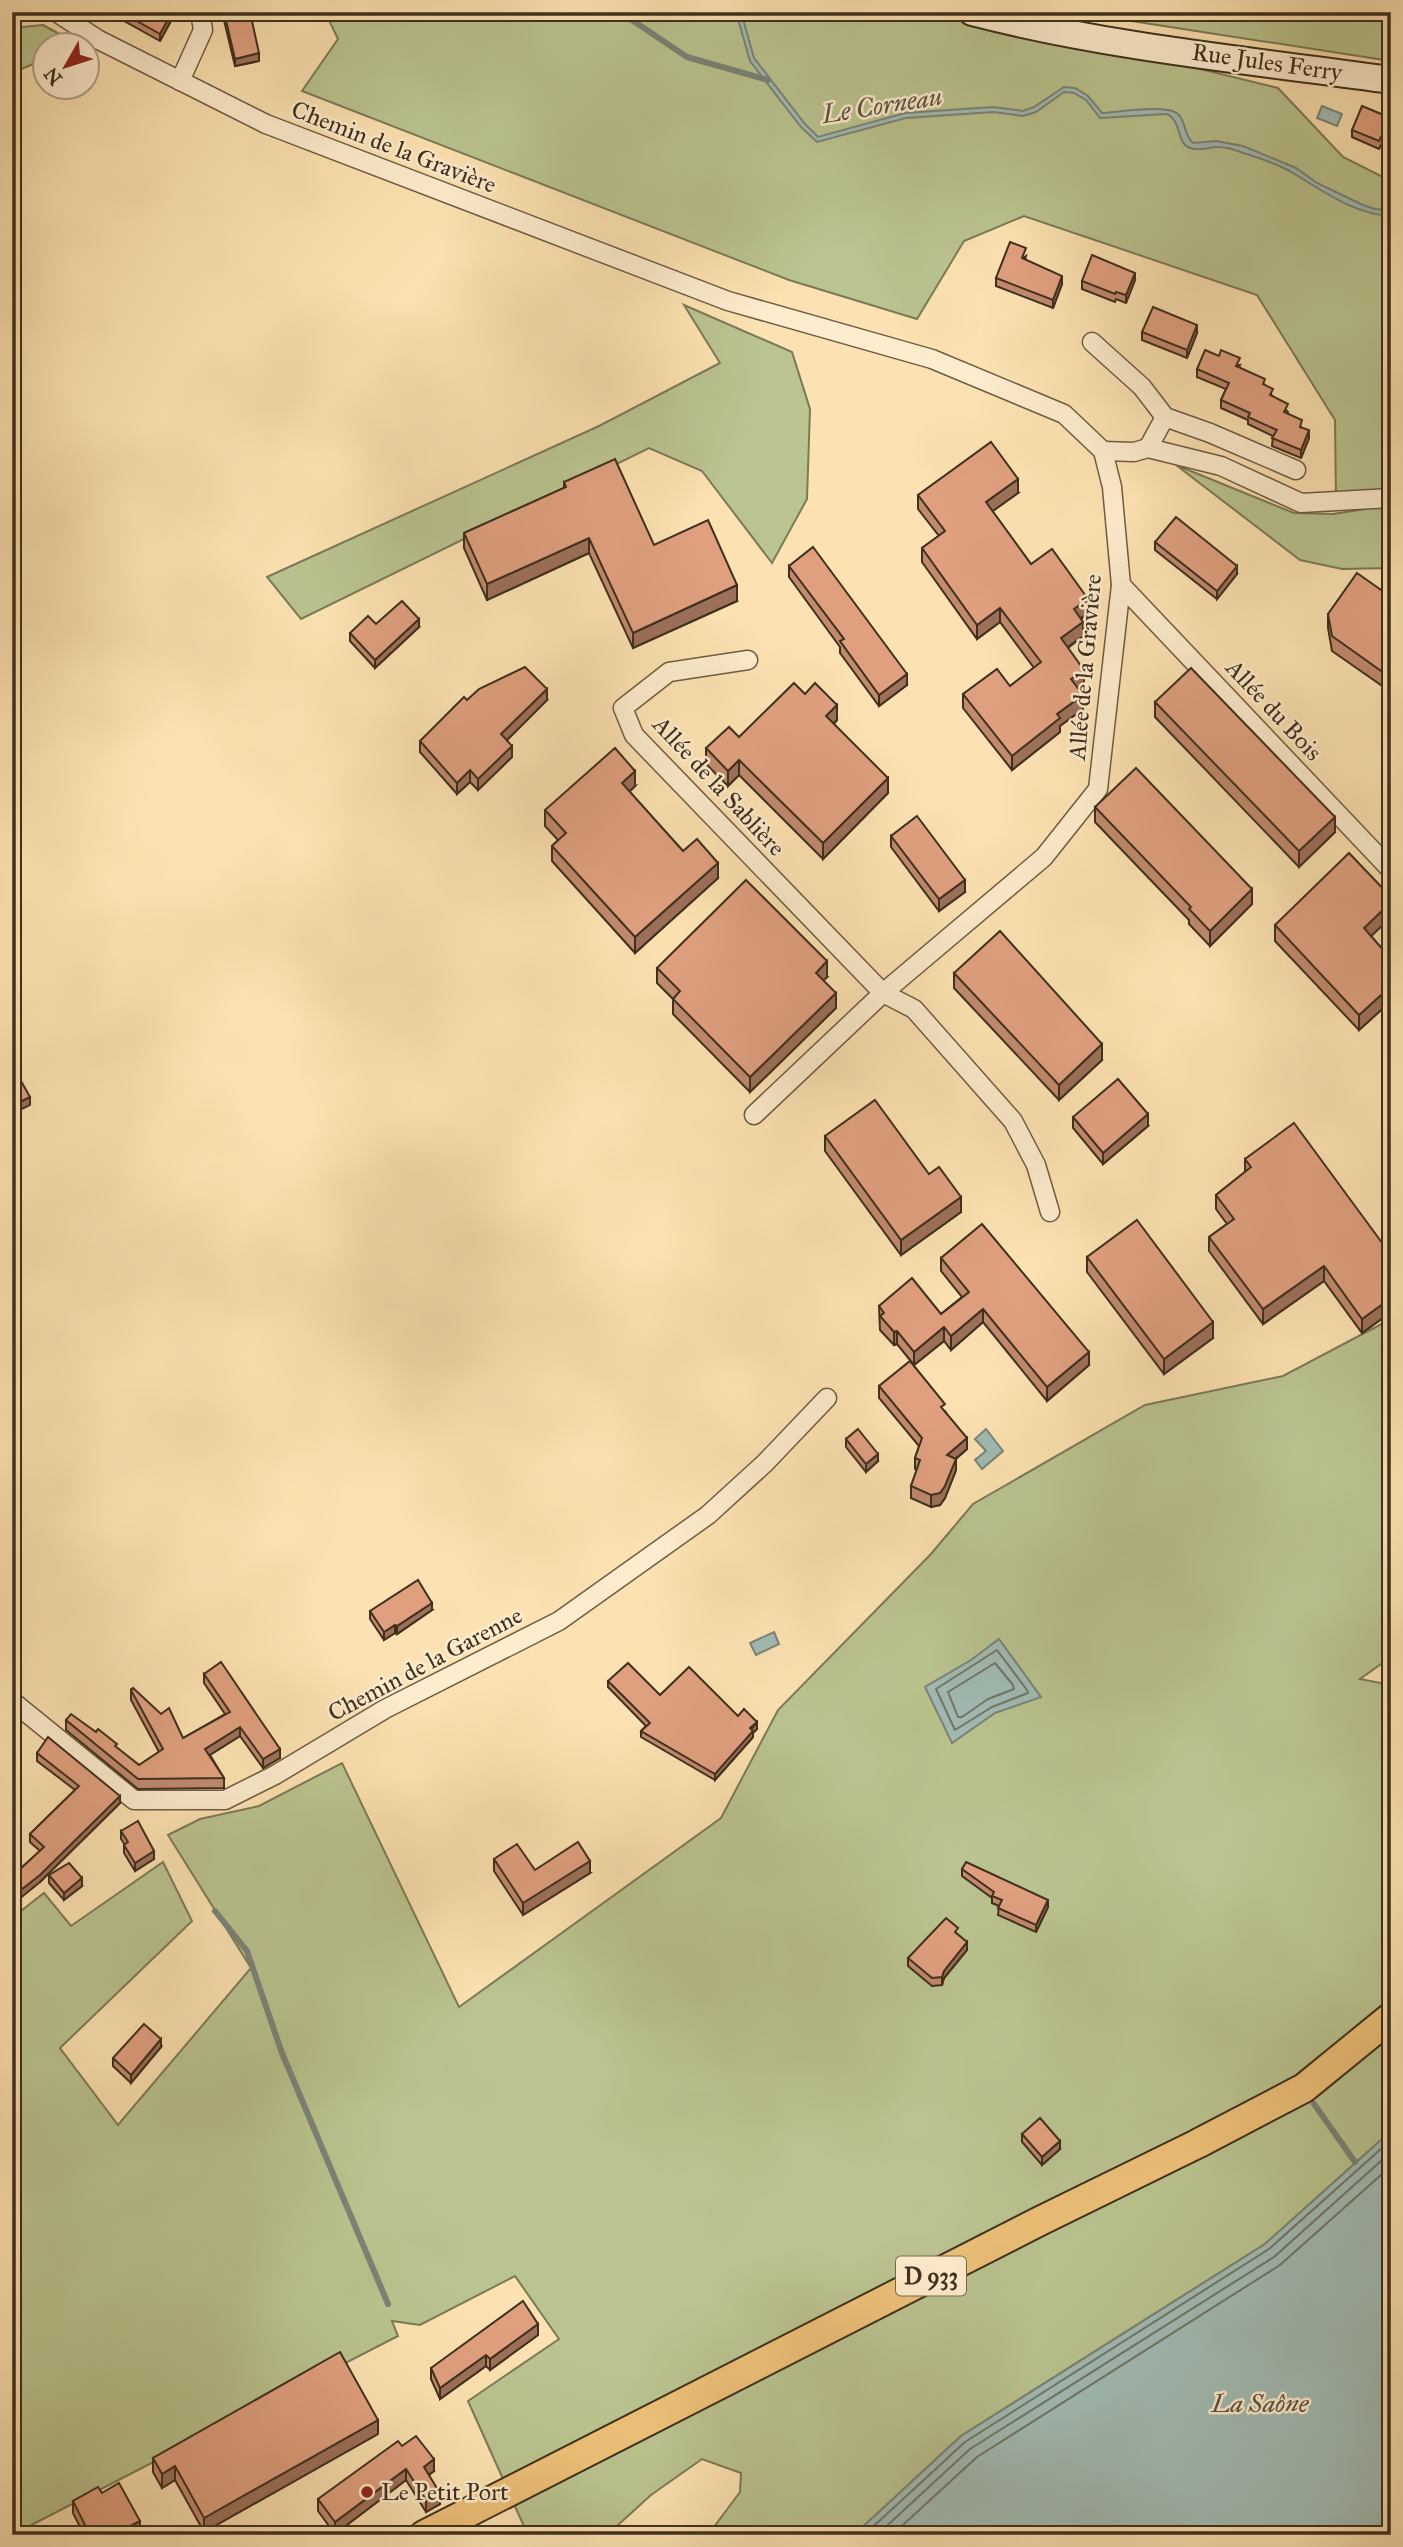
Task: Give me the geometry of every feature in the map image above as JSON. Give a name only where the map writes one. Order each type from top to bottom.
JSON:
[{"type":"main road","name":"D 933","points":[[424,2535],[1304,2088],[1391,2017]]},
{"type":"street","name":"Chemin de la Gravière","points":[[55,12],[99,40],[266,124],[728,301],[932,359],[1064,414],[1103,451]]},
{"type":"street","points":[[180,81],[203,30],[200,12]]},
{"type":"street","name":"Rue Jules Ferry","points":[[972,12],[1020,25],[1143,45],[1391,80]]},
{"type":"street","points":[[1092,342],[1142,387],[1164,417],[1210,433],[1296,470]]},
{"type":"street","points":[[1148,448],[1164,417]]},
{"type":"street","points":[[1103,451],[1134,452],[1148,448],[1221,466],[1301,503],[1391,498]]},
{"type":"street","name":"Allée de la Gravière","points":[[883,993],[1044,857],[1098,789],[1121,585],[1112,487],[1103,451]]},
{"type":"street","name":"Allée du Bois","points":[[1121,585],[1391,870]]},
{"type":"street","name":"Allée de la Sablière","points":[[748,660],[669,672],[623,708],[634,735],[883,993]]},
{"type":"street","points":[[754,1115],[883,993],[914,1009],[1013,1121],[1036,1165],[1050,1212]]},
{"type":"street","name":"Chemin de la Garenne","points":[[12,1701],[134,1800],[225,1800],[275,1775],[385,1709],[559,1621],[708,1515],[765,1464],[827,1398]]},
{"type":"green space","points":[[325,12],[936,12],[1016,33],[1147,56],[1278,88],[1343,157],[1391,181],[1391,488],[1336,501],[1335,420],[1257,295],[1024,216],[964,241],[917,319],[789,280],[302,91],[338,39]]},
{"type":"green space","points":[[1086,12],[1391,12],[1391,61],[1112,18]]},
{"type":"green space","points":[[43,25],[56,32],[32,32],[32,65],[12,73],[12,28]]},
{"type":"green space","points":[[684,305],[792,352],[810,409],[807,499],[772,563],[702,471],[649,448],[301,619],[267,577],[599,426],[720,363]]},
{"type":"green space","points":[[1176,465],[1294,513],[1333,514],[1391,505],[1391,568],[1342,569],[1300,560]]},
{"type":"green space","points":[[1391,1319],[1391,1657],[1360,1679],[1391,1685],[1391,2131],[1265,2244],[961,2436],[854,2535],[708,2535],[740,2492],[741,2473],[702,2459],[651,2495],[607,2535],[528,2535],[512,2500],[531,2469],[503,2479],[468,2401],[559,2339],[515,2276],[420,2325],[392,2321],[398,2336],[12,2535],[12,1918],[44,1893],[71,1926],[163,1862],[192,1921],[60,2048],[118,2125],[251,1968],[168,1835],[200,1819],[259,1806],[342,1763],[459,2007],[721,1818],[778,1710],[931,1554],[973,1504],[1145,1405],[1283,1376]]},
{"type":"water","points":[[736,12],[741,12],[754,58],[818,137],[905,113],[993,107],[1023,111],[1034,107],[1064,87],[1075,88],[1088,96],[1102,113],[1154,109],[1172,111],[1181,117],[1193,143],[1216,141],[1243,146],[1296,168],[1317,183],[1363,205],[1391,210],[1391,216],[1352,207],[1262,159],[1223,148],[1190,148],[1183,142],[1172,117],[1167,114],[1100,118],[1086,100],[1074,93],[1064,92],[1036,112],[1023,116],[993,112],[906,118],[817,142],[801,127],[750,61]]},
{"type":"water","points":[[1322,106],[1342,114],[1337,126],[1317,118]]},
{"type":"water","points":[[986,1429],[1003,1451],[982,1469],[975,1460],[986,1451],[975,1439]]},
{"type":"water","points":[[774,1632],[779,1644],[756,1655],[750,1643]]},
{"type":"water","points":[[999,1639],[1041,1697],[995,1713],[952,1743],[925,1687],[971,1660]]},
{"type":"water","name":"La Saône","points":[[1391,2131],[1391,2535],[854,2535],[961,2436],[1265,2244]]},
{"type":"building","points":[[121,12],[172,12],[160,34]]},
{"type":"building","points":[[224,12],[250,12],[259,53],[235,59]]},
{"type":"building","points":[[1362,106],[1386,116],[1391,113],[1391,142],[1381,137],[1379,141],[1352,130]]},
{"type":"building","points":[[1010,242],[1026,248],[1022,258],[1062,276],[1053,300],[996,278]]},
{"type":"building","points":[[1092,255],[1135,273],[1126,295],[1115,294],[1082,281]]},
{"type":"building","points":[[1153,307],[1197,325],[1187,350],[1142,332]]},
{"type":"building","points":[[1205,350],[1219,356],[1221,350],[1240,358],[1236,366],[1265,379],[1263,384],[1273,389],[1270,395],[1288,404],[1284,412],[1302,420],[1300,427],[1309,430],[1301,450],[1272,438],[1277,430],[1248,417],[1250,413],[1221,400],[1229,383],[1197,369]]},
{"type":"building","points":[[991,442],[1018,479],[986,502],[1031,564],[1052,549],[1088,599],[1074,609],[1083,622],[1061,638],[1084,670],[1071,679],[1083,695],[1057,714],[1060,718],[1012,756],[963,694],[997,669],[1010,686],[1041,662],[1000,608],[977,625],[922,548],[945,531],[918,495]]},
{"type":"building","points":[[615,459],[654,545],[708,520],[737,585],[633,633],[589,538],[487,584],[464,533],[566,487],[564,482]]},
{"type":"building","points":[[1176,517],[1237,566],[1217,591],[1155,542]]},
{"type":"building","points":[[813,547],[907,674],[879,695],[840,641],[844,639],[789,566]]},
{"type":"building","points":[[1357,573],[1391,597],[1391,678],[1332,636],[1328,614]]},
{"type":"building","points":[[402,601],[419,619],[375,660],[350,633],[368,616],[376,624]]},
{"type":"building","points":[[525,667],[547,689],[501,734],[512,746],[478,779],[470,770],[457,783],[420,741],[464,697],[467,700],[479,689]]},
{"type":"building","points":[[1191,668],[1335,817],[1299,851],[1155,702]]},
{"type":"building","points":[[794,683],[805,694],[815,683],[837,705],[826,716],[888,778],[823,843],[739,760],[728,771],[706,748],[729,727],[739,737]]},
{"type":"building","points":[[615,748],[635,771],[622,783],[683,851],[697,839],[718,863],[635,937],[552,846],[566,833],[545,810]]},
{"type":"building","points":[[1136,768],[1252,889],[1210,931],[1189,909],[1191,907],[1095,807]]},
{"type":"building","points":[[917,816],[965,880],[939,899],[891,836]]},
{"type":"building","points":[[1349,853],[1391,897],[1391,902],[1364,928],[1391,959],[1391,986],[1359,1015],[1275,925]]},
{"type":"building","points":[[746,880],[827,961],[816,973],[836,993],[750,1077],[673,999],[680,991],[657,968]]},
{"type":"building","points":[[1000,931],[1102,1044],[1059,1085],[954,973]]},
{"type":"building","points":[[16,1072],[30,1097],[12,1106],[12,1074]]},
{"type":"building","points":[[1118,1079],[1148,1114],[1103,1153],[1073,1117]]},
{"type":"building","points":[[875,1100],[929,1174],[939,1167],[961,1197],[901,1240],[825,1136]]},
{"type":"building","points":[[1294,1123],[1391,1255],[1391,1298],[1362,1319],[1324,1266],[1263,1309],[1209,1237],[1234,1219],[1216,1195],[1251,1167],[1245,1159]]},
{"type":"building","points":[[1137,1220],[1213,1322],[1164,1359],[1087,1257]]},
{"type":"building","points":[[982,1224],[1089,1352],[1047,1387],[983,1309],[951,1336],[944,1327],[914,1352],[880,1316],[884,1313],[879,1306],[912,1278],[941,1314],[969,1292],[941,1258]]},
{"type":"building","points":[[910,1361],[945,1404],[941,1407],[967,1438],[947,1455],[956,1459],[945,1486],[940,1493],[931,1495],[911,1486],[920,1460],[915,1458],[922,1438],[879,1386]]},
{"type":"building","points":[[858,1429],[878,1454],[866,1464],[846,1439]]},
{"type":"building","points":[[418,1580],[432,1603],[384,1632],[370,1611]]},
{"type":"building","points":[[221,1662],[280,1749],[263,1759],[240,1727],[205,1749],[224,1778],[138,1779],[66,1720],[71,1714],[96,1732],[98,1729],[139,1765],[163,1749],[131,1690],[133,1688],[161,1714],[169,1708],[183,1738],[230,1712],[204,1674]]},
{"type":"building","points":[[628,1663],[660,1695],[689,1667],[738,1716],[744,1709],[757,1722],[750,1728],[753,1731],[715,1774],[641,1731],[650,1723],[608,1681]]},
{"type":"building","points":[[48,1737],[120,1796],[40,1875],[12,1897],[12,1864],[18,1871],[44,1847],[30,1834],[79,1786],[37,1753]]},
{"type":"building","points":[[138,1821],[154,1851],[135,1863],[124,1845],[128,1842],[121,1831]]},
{"type":"building","points":[[578,1842],[590,1861],[523,1903],[494,1859],[517,1844],[535,1870]]},
{"type":"building","points":[[966,1862],[1048,1900],[1036,1925],[998,1908],[1002,1900],[992,1896],[994,1892],[962,1869]]},
{"type":"building","points":[[69,1863],[82,1878],[64,1893],[49,1875]]},
{"type":"building","points":[[946,1918],[958,1928],[955,1932],[967,1942],[942,1977],[932,1978],[908,1958]]},
{"type":"building","points":[[144,2024],[161,2039],[131,2075],[113,2058]]},
{"type":"building","points":[[1040,2118],[1060,2141],[1042,2157],[1022,2134]]},
{"type":"building","points":[[523,2301],[538,2324],[490,2359],[486,2355],[440,2388],[431,2368]]},
{"type":"building","points":[[340,2352],[378,2420],[204,2518],[175,2466],[162,2474],[153,2458]]},
{"type":"building","name":"Le Petit Port","points":[[416,2436],[434,2459],[424,2467],[440,2493],[426,2500],[406,2469],[335,2522],[318,2499],[398,2441],[402,2446]]},
{"type":"building","points":[[119,2483],[140,2521],[132,2525],[138,2535],[90,2535],[73,2501],[98,2487],[102,2493]]},
{"type":"waterway","points":[[620,12],[687,57],[768,80]]},
{"type":"waterway","points":[[215,1911],[247,1951],[282,2053],[388,2304]]},
{"type":"waterway","points":[[1314,2104],[1355,2162]]},
{"type":"place","name":"Le Petit Port","points":[[367,2492]]},
{"type":"water label","name":"Le Corneau","points":[[882,105]]}]
